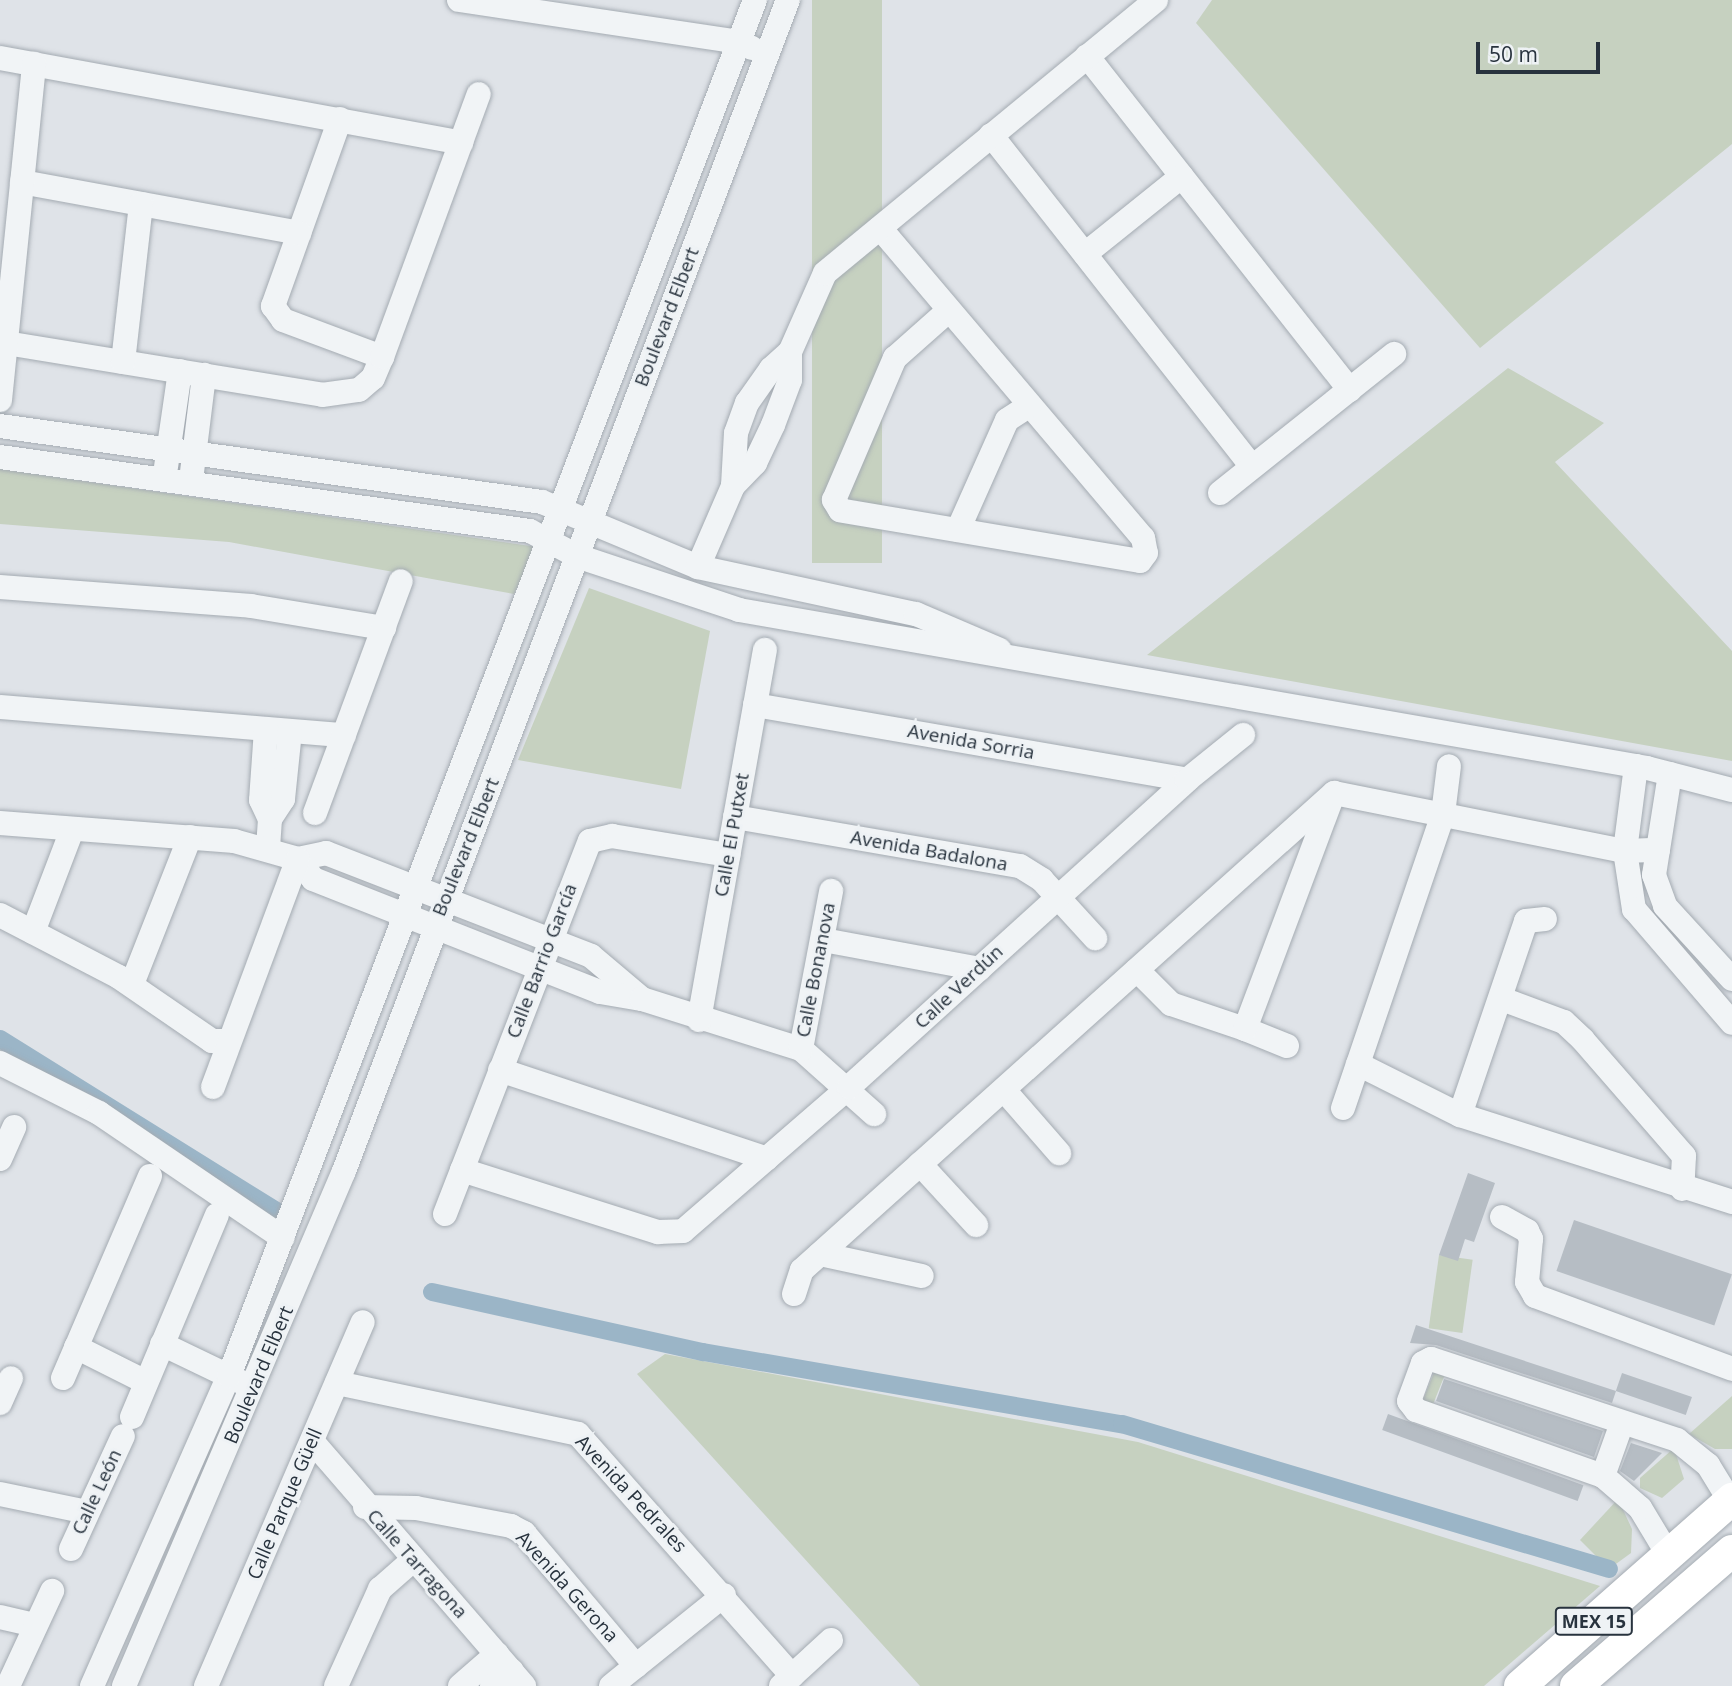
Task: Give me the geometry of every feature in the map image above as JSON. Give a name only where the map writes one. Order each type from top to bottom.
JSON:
[{"type":"main road","name":"MEX 15","points":[[1520,1686],[1731,1500]]},
{"type":"main road","name":"MEX 15","points":[[1576,1686],[1732,1551]]},
{"type":"street","points":[[459,0],[739,42],[767,55]]},
{"type":"street","name":"Boulevard Elbert","points":[[92,1686],[229,1376],[755,0]]},
{"type":"street","name":"Boulevard Elbert","points":[[124,1686],[255,1388],[344,1171],[788,0]]},
{"type":"street","points":[[698,567],[733,486],[736,433],[747,403],[771,369],[790,352],[825,273],[1156,0]]},
{"type":"street","points":[[1087,56],[1350,390]]},
{"type":"street","points":[[0,58],[461,143]]},
{"type":"street","points":[[1,400],[34,64]]},
{"type":"street","points":[[6,343],[341,395],[368,385],[382,357],[479,94]]},
{"type":"street","points":[[340,119],[275,297],[275,312],[283,320],[382,357]]},
{"type":"street","points":[[991,135],[1252,467]]},
{"type":"street","points":[[1085,254],[1182,176]]},
{"type":"street","points":[[22,182],[299,233]]},
{"type":"street","points":[[123,362],[141,204]]},
{"type":"street","points":[[880,228],[1143,538],[1146,553],[1139,561],[840,510],[834,500],[895,358],[948,310]]},
{"type":"street","points":[[1220,493],[1394,354]]},
{"type":"street","points":[[165,479],[168,452],[192,373]]},
{"type":"street","points":[[190,483],[194,455],[192,373]]},
{"type":"street","points":[[958,530],[1007,420],[1030,405]]},
{"type":"street","points":[[0,426],[168,452],[542,502],[562,509],[588,525],[698,567],[875,603],[954,639],[1018,659],[1636,766],[1732,790]]},
{"type":"street","points":[[0,457],[530,531],[550,538],[578,556],[740,610],[954,639]]},
{"type":"street","points":[[315,813],[401,581]]},
{"type":"street","points":[[0,587],[251,606],[384,628]]},
{"type":"street","name":"Calle El Putxet","points":[[699,1020],[765,650]]},
{"type":"street","name":"Avenida Sorria","points":[[755,705],[1187,780]]},
{"type":"street","points":[[0,707],[344,735]]},
{"type":"street","points":[[265,729],[261,800],[270,819]]},
{"type":"street","points":[[268,847],[270,819],[283,799],[290,731]]},
{"type":"street","name":"Calle Verdún","points":[[462,1170],[672,1234],[690,1226],[849,1087],[1187,780],[1243,735]]},
{"type":"street","points":[[1343,1108],[1443,814],[1449,766]]},
{"type":"street","points":[[1636,766],[1625,851],[1634,909],[1732,1023]]},
{"type":"street","points":[[1670,774],[1654,875],[1665,906],[1732,979]]},
{"type":"street","points":[[1334,793],[1625,851],[1658,850]]},
{"type":"street","points":[[794,1294],[802,1270],[1334,793]]},
{"type":"street","points":[[1245,1029],[1334,793]]},
{"type":"street","name":"Avenida Badalona","points":[[735,817],[1020,866],[1042,880],[1095,938]]},
{"type":"street","points":[[0,823],[190,837],[268,847],[298,859],[313,879],[600,992],[642,999],[699,1020],[801,1049],[849,1087],[874,1114]]},
{"type":"street","points":[[33,932],[72,830]]},
{"type":"street","points":[[132,984],[190,837]]},
{"type":"street","name":"Calle Barrio García","points":[[445,1214],[585,847],[596,837],[728,855]]},
{"type":"street","points":[[298,859],[326,853],[591,956],[642,999]]},
{"type":"street","points":[[213,1087],[298,859]]},
{"type":"street","name":"Calle Bonanova","points":[[801,1049],[831,891]]},
{"type":"street","points":[[0,915],[132,984],[212,1041],[229,1041]]},
{"type":"street","points":[[1460,1115],[1502,999],[1526,921],[1545,919]]},
{"type":"street","points":[[823,940],[979,969]]},
{"type":"street","points":[[1137,970],[1171,1004],[1287,1046]]},
{"type":"street","points":[[1502,999],[1564,1022],[1583,1040],[1684,1156],[1682,1189]]},
{"type":"street","points":[[0,1063],[99,1114],[283,1238]]},
{"type":"street","points":[[1358,1064],[1460,1115],[1682,1189],[1732,1202]]},
{"type":"street","points":[[500,1070],[767,1159]]},
{"type":"street","points":[[1004,1090],[1059,1153]]},
{"type":"street","points":[[1,1153],[14,1127]]},
{"type":"street","points":[[920,1164],[976,1225]]},
{"type":"street","points":[[63,1378],[150,1176]]},
{"type":"street","name":"Calle León","points":[[71,1549],[128,1426],[217,1215]]},
{"type":"street","points":[[1502,1217],[1527,1231],[1531,1239],[1527,1282],[1535,1296],[1732,1368]]},
{"type":"street","points":[[820,1254],[922,1276]]},
{"type":"street","name":"Calle Parque Güell","points":[[206,1686],[363,1322]]},
{"type":"street","points":[[162,1344],[255,1388]]},
{"type":"street","points":[[76,1347],[146,1382]]},
{"type":"street","points":[[1669,1556],[1640,1508],[1603,1476],[1416,1410],[1409,1401],[1414,1380],[1423,1363],[1432,1359],[1677,1440],[1708,1465],[1731,1500]]},
{"type":"street","points":[[0,1403],[11,1378]]},
{"type":"street","name":"Avenida Pedrales","points":[[337,1383],[578,1434],[724,1595],[786,1681]]},
{"type":"street","points":[[1603,1476],[1622,1423]]},
{"type":"street","name":"Calle Tarragona","points":[[312,1441],[365,1507],[511,1670]]},
{"type":"street","points":[[0,1494],[87,1512]]},
{"type":"street","name":"Avenida Gerona","points":[[365,1507],[428,1510],[511,1526],[524,1533],[636,1666]]},
{"type":"street","points":[[335,1686],[380,1588],[413,1560]]},
{"type":"street","points":[[8,1686],[52,1591]]},
{"type":"street","points":[[611,1686],[724,1595]]},
{"type":"street","points":[[0,1617],[35,1625]]},
{"type":"street","points":[[786,1681],[831,1640]]},
{"type":"street","points":[[460,1686],[511,1670]]},
{"type":"street","points":[[492,1686],[511,1670]]},
{"type":"green space","points":[[812,0],[882,0],[882,563],[812,563]]},
{"type":"green space","points":[[1212,0],[1732,0],[1732,144],[1480,348],[1196,23]]},
{"type":"green space","points":[[1508,368],[1604,423],[1555,462],[1732,651],[1732,761],[1147,655]]},
{"type":"green space","points":[[0,469],[537,547],[514,594],[229,542],[0,524]]},
{"type":"green space","points":[[589,588],[710,631],[681,789],[518,760]]},
{"type":"green space","points":[[1439,1255],[1473,1260],[1462,1333],[1429,1328]]},
{"type":"green space","points":[[665,1354],[1138,1442],[1600,1586],[1484,1686],[920,1686],[637,1374]]},
{"type":"green space","points":[[1435,1370],[1445,1374],[1432,1407],[1422,1403]]},
{"type":"green space","points":[[1732,1396],[1732,1449],[1715,1449],[1689,1434]]},
{"type":"green space","points":[[1674,1448],[1684,1479],[1662,1498],[1640,1488],[1640,1478]]},
{"type":"green space","points":[[1618,1499],[1632,1529],[1631,1553],[1609,1569],[1580,1540]]},
{"type":"building","points":[[1468,1173],[1495,1183],[1474,1242],[1465,1239],[1458,1261],[1439,1255]]},
{"type":"building","points":[[1574,1220],[1732,1274],[1714,1325],[1556,1271]]},
{"type":"building","points":[[1416,1325],[1616,1391],[1612,1403],[1436,1345],[1410,1343]]},
{"type":"building","points":[[1622,1373],[1692,1397],[1686,1415],[1616,1391]]},
{"type":"building","points":[[1444,1379],[1603,1431],[1594,1457],[1436,1401]]},
{"type":"building","points":[[1388,1414],[1583,1485],[1578,1501],[1382,1430]]},
{"type":"building","points":[[1631,1443],[1662,1453],[1634,1481],[1620,1471]]},
{"type":"waterway","points":[[0,1039],[276,1211]]},
{"type":"waterway","points":[[432,1292],[703,1352],[1122,1424],[1609,1569]]}]
